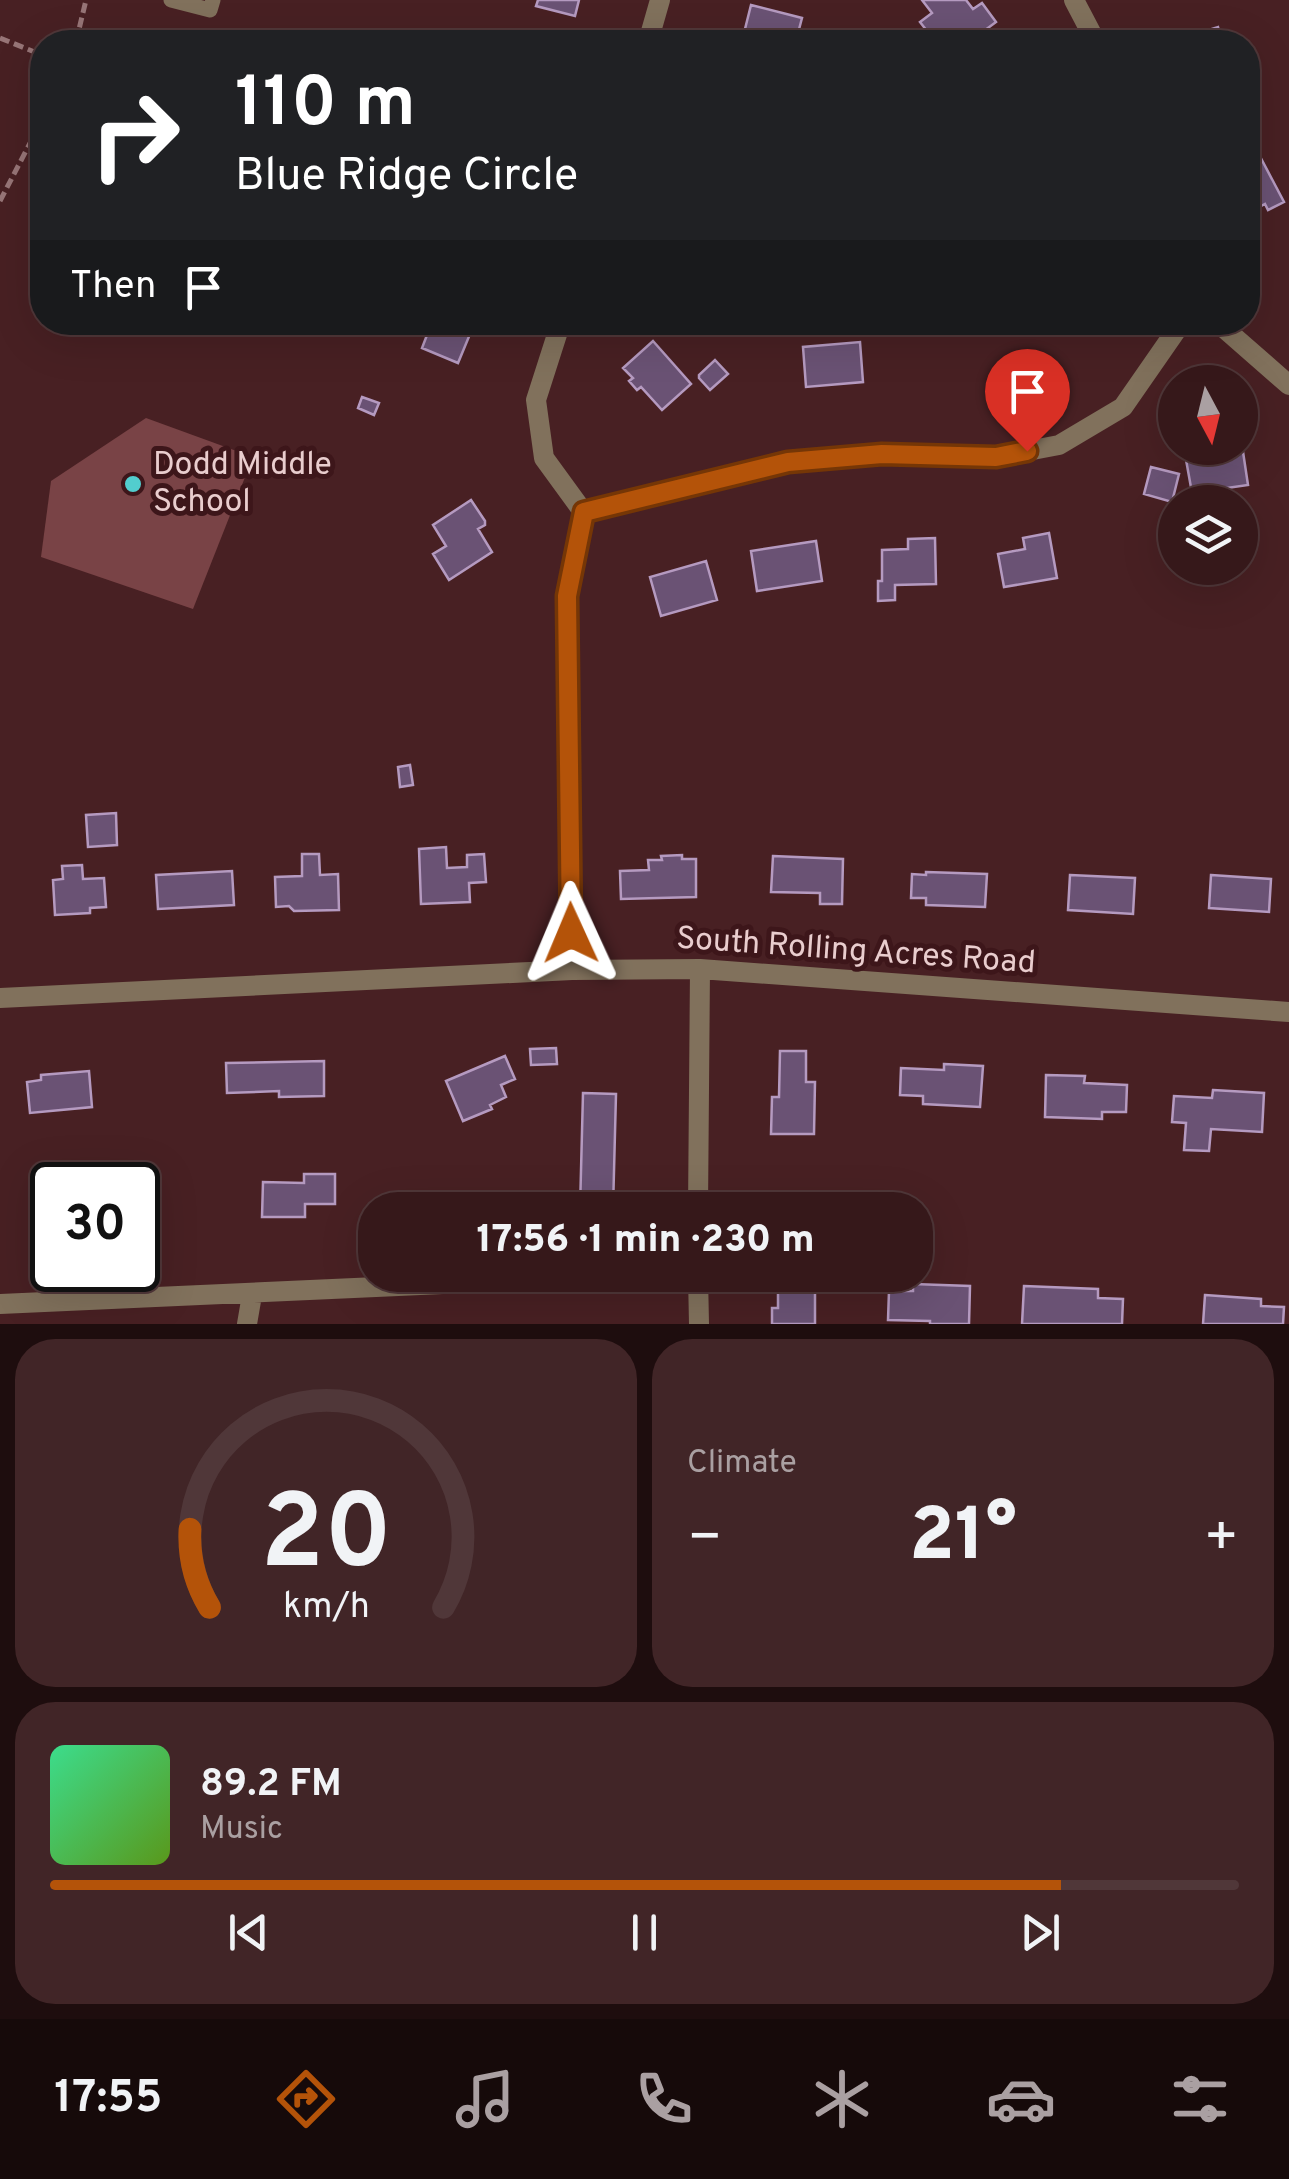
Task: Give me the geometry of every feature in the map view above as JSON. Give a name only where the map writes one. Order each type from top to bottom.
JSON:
[{"type":"street","points":[[651,30],[660,0]]},
{"type":"street","points":[[1074,0],[1090,30]]},
{"type":"street","points":[[557,335],[536,400],[544,458],[584,512],[567,596],[572,970]]},
{"type":"street","points":[[584,512],[788,462],[882,454],[996,457],[1058,445],[1123,407],[1173,335]]},
{"type":"street","points":[[1231,335],[1289,385]]},
{"type":"street","points":[[698,1192],[700,969]]},
{"type":"street","name":"South Rolling Acres Road","points":[[0,998],[572,970],[700,969],[1289,1012]]},
{"type":"street","points":[[0,1304],[358,1290]]},
{"type":"street","points":[[698,1292],[699,1324]]},
{"type":"street","points":[[248,1324],[252,1295]]},
{"type":"lane","points":[[172,0],[210,10],[213,0]]},
{"type":"path","points":[[79,30],[86,0]]},
{"type":"path","points":[[0,38],[30,50]]},
{"type":"path","points":[[0,201],[30,143]]},
{"type":"shaded area","points":[[146,418],[253,457],[193,609],[41,557],[51,481]]},
{"type":"building","points":[[538,0],[579,0],[575,16],[536,6]]},
{"type":"building","points":[[922,0],[966,0],[973,9],[982,3],[996,22],[985,30],[926,30],[920,22],[932,13]]},
{"type":"building","points":[[751,5],[802,18],[799,30],[745,30]]},
{"type":"building","points":[[1260,156],[1284,202],[1268,210],[1265,204],[1260,207]]},
{"type":"building","points":[[427,335],[470,335],[458,363],[422,348]]},
{"type":"building","points":[[653,341],[691,384],[662,410],[641,387],[637,390],[629,381],[633,378],[623,368]]},
{"type":"building","points":[[860,342],[863,382],[806,387],[803,347]]},
{"type":"building","points":[[715,360],[728,374],[710,390],[699,375]]},
{"type":"building","points":[[362,397],[379,403],[374,415],[358,408]]},
{"type":"building","points":[[1187,465],[1245,465],[1248,485],[1191,485]]},
{"type":"building","points":[[1151,467],[1179,474],[1176,485],[1158,485],[1158,498],[1144,494]]},
{"type":"building","points":[[471,500],[485,521],[478,529],[492,552],[449,580],[433,554],[446,546],[433,525]]},
{"type":"building","points":[[1049,533],[1057,578],[1004,587],[998,554],[1025,549],[1023,538]]},
{"type":"building","points":[[935,538],[936,584],[895,585],[895,600],[878,601],[882,550],[908,549],[908,539]]},
{"type":"building","points":[[816,541],[822,581],[757,591],[751,551]]},
{"type":"building","points":[[706,561],[717,600],[661,616],[650,577]]},
{"type":"building","points":[[410,765],[413,785],[400,787],[398,767]]},
{"type":"building","points":[[116,813],[117,845],[88,847],[86,815]]},
{"type":"building","points":[[446,847],[447,868],[467,867],[467,855],[484,854],[486,882],[469,883],[470,902],[421,904],[419,849]]},
{"type":"building","points":[[302,854],[319,854],[320,875],[338,874],[339,910],[294,911],[289,906],[276,907],[275,877],[302,876]]},
{"type":"building","points":[[682,855],[682,859],[696,859],[696,897],[621,899],[620,871],[649,870],[648,860]]},
{"type":"building","points":[[773,856],[843,859],[842,904],[820,904],[820,893],[771,892]]},
{"type":"building","points":[[82,865],[83,879],[104,878],[106,907],[90,908],[90,913],[55,915],[53,880],[63,879],[62,866]]},
{"type":"building","points":[[232,871],[234,905],[158,909],[156,875]]},
{"type":"building","points":[[912,874],[987,874],[985,907],[926,905],[926,898],[911,898]]},
{"type":"building","points":[[1070,875],[1135,878],[1133,914],[1068,910]]},
{"type":"building","points":[[1211,875],[1271,879],[1269,912],[1209,908]]},
{"type":"building","points":[[556,1048],[557,1064],[531,1065],[530,1049]]},
{"type":"building","points":[[780,1051],[806,1051],[806,1082],[815,1082],[814,1134],[771,1134],[772,1097],[779,1097]]},
{"type":"building","points":[[505,1056],[515,1079],[501,1085],[506,1097],[490,1105],[492,1109],[463,1121],[446,1081]]},
{"type":"building","points":[[324,1061],[324,1096],[279,1097],[279,1091],[227,1093],[226,1063]]},
{"type":"building","points":[[944,1064],[983,1066],[980,1107],[923,1104],[923,1096],[900,1095],[901,1068],[944,1070]]},
{"type":"building","points":[[89,1071],[92,1107],[30,1113],[27,1082],[41,1080],[41,1075]]},
{"type":"building","points":[[1046,1075],[1085,1076],[1084,1083],[1127,1085],[1126,1112],[1102,1112],[1102,1119],[1045,1117]]},
{"type":"building","points":[[1213,1090],[1264,1093],[1262,1132],[1211,1129],[1209,1151],[1184,1150],[1186,1123],[1172,1122],[1174,1096],[1212,1098]]},
{"type":"building","points":[[583,1093],[616,1094],[613,1192],[580,1192]]},
{"type":"building","points":[[304,1174],[335,1174],[335,1204],[305,1204],[305,1217],[262,1217],[263,1182],[304,1183]]},
{"type":"building","points":[[933,1285],[970,1286],[969,1324],[888,1320],[889,1292],[933,1292]]},
{"type":"building","points":[[1024,1286],[1098,1289],[1098,1298],[1123,1299],[1122,1324],[1022,1324]]},
{"type":"building","points":[[778,1292],[815,1292],[815,1324],[772,1324],[772,1308],[778,1308]]},
{"type":"building","points":[[1205,1295],[1261,1299],[1261,1306],[1284,1307],[1283,1324],[1203,1324]]},
{"type":"place","name":"Dodd Middle School","points":[[133,484]]},
{"type":"route","points":[[571,933],[567,596],[584,512],[788,462],[882,454],[996,457],[1027,451]]}]
